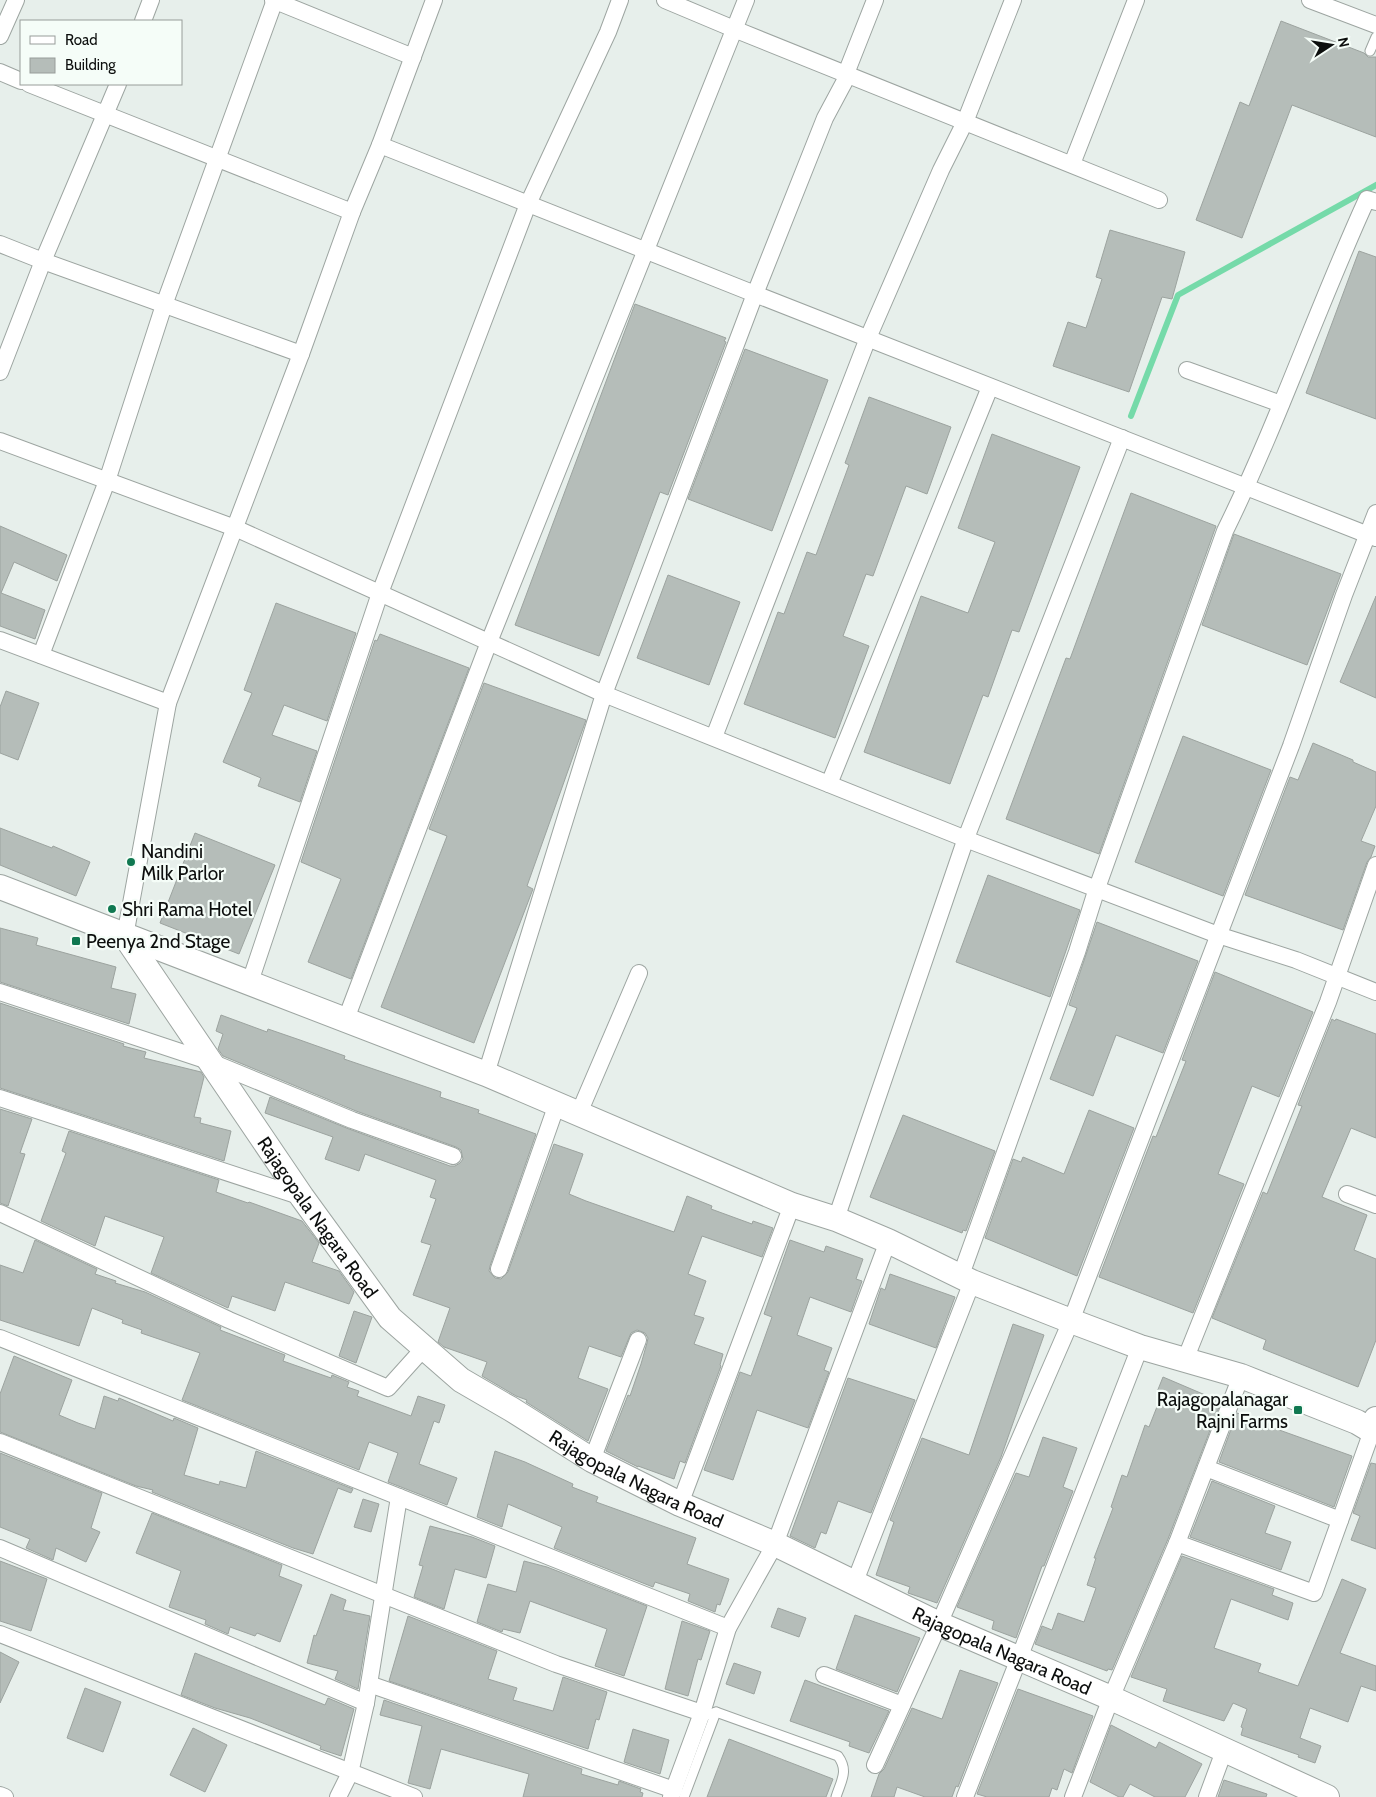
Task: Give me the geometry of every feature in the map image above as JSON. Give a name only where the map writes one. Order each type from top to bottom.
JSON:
[{"type":"street","points":[[0,36],[16,0]]},
{"type":"street","points":[[143,20],[151,0]]},
{"type":"street","points":[[41,656],[107,481],[164,305],[274,0],[413,57]]},
{"type":"street","points":[[125,936],[168,703],[352,212],[380,144],[434,0]]},
{"type":"street","points":[[250,982],[380,593],[528,204],[608,32],[620,0]]},
{"type":"street","points":[[665,0],[1159,200]]},
{"type":"street","points":[[346,1018],[490,642],[746,0]]},
{"type":"street","points":[[486,1074],[604,694],[755,294],[825,118],[848,75],[847,71],[875,0]]},
{"type":"street","points":[[714,738],[868,338],[941,170],[965,122],[1014,0]]},
{"type":"street","points":[[1072,164],[1136,0]]},
{"type":"street","points":[[1310,0],[1376,26]]},
{"type":"street","points":[[0,72],[20,81]]},
{"type":"street","points":[[32,85],[352,212]]},
{"type":"street","points":[[0,372],[43,261],[118,85]]},
{"type":"street","points":[[380,144],[990,387],[1372,536]]},
{"type":"street","points":[[854,1584],[966,1278],[1097,888],[1225,531],[1247,487],[1342,255],[1367,199],[1376,202]]},
{"type":"street","points":[[0,244],[300,354]]},
{"type":"street","points":[[1187,370],[1281,404]]},
{"type":"street","points":[[829,784],[990,387]]},
{"type":"street","points":[[836,1220],[966,838],[1122,438]]},
{"type":"street","points":[[0,441],[235,528],[604,694],[966,838],[1218,935],[1296,960],[1376,992]]},
{"type":"street","points":[[874,1765],[939,1624],[1071,1321],[1372,536],[1376,513]]},
{"type":"street","points":[[0,640],[168,703]]},
{"type":"street","points":[[1185,1360],[1328,1002],[1376,865]]},
{"type":"street","points":[[0,887],[125,936],[346,1018],[486,1074],[792,1205],[888,1241],[966,1278],[1071,1321],[1140,1347],[1241,1376],[1357,1422],[1374,1425],[1314,1594],[1177,1543]]},
{"type":"street","name":"Rajagopala Nagara Road","points":[[125,936],[302,1197],[390,1318],[461,1380],[592,1460],[680,1504],[774,1544],[939,1624],[1111,1698],[1327,1797]]},
{"type":"street","points":[[578,1113],[639,973]]},
{"type":"street","points":[[0,992],[211,1062],[352,1120],[453,1156]]},
{"type":"street","points":[[0,1098],[302,1197]]},
{"type":"street","points":[[499,1268],[557,1104]]},
{"type":"street","points":[[1346,1194],[1376,1206]]},
{"type":"street","points":[[680,1504],[792,1205]]},
{"type":"street","points":[[0,1213],[229,1320],[388,1388],[424,1348]]},
{"type":"street","points":[[369,1684],[676,1795],[709,1712],[728,1628],[774,1544],[888,1241]]},
{"type":"street","points":[[0,1338],[728,1628]]},
{"type":"street","points":[[592,1460],[638,1340]]},
{"type":"street","points":[[965,1797],[1140,1347]]},
{"type":"street","points":[[1073,1797],[1111,1698],[1177,1543],[1241,1376]]},
{"type":"street","points":[[0,1442],[556,1664],[709,1712]]},
{"type":"street","points":[[1206,1468],[1340,1520]]},
{"type":"street","points":[[338,1797],[350,1773],[366,1704],[399,1497]]},
{"type":"street","points":[[0,1548],[366,1704]]},
{"type":"street","points":[[0,1634],[414,1797]]},
{"type":"street","points":[[824,1675],[902,1705]]},
{"type":"street","points":[[1207,1797],[1224,1751]]},
{"type":"street","points":[[0,1795],[5,1797]]},
{"type":"lane","points":[[1370,51],[1376,37]]},
{"type":"lane","points":[[709,1712],[838,1756],[844,1764],[844,1772],[836,1797]]},
{"type":"building","points":[[1281,21],[1364,53],[1368,57],[1376,57],[1376,137],[1292,105],[1242,238],[1196,220],[1240,102],[1249,106]]},
{"type":"building","points":[[1110,230],[1185,252],[1172,299],[1162,297],[1129,392],[1053,366],[1068,322],[1086,328],[1102,279],[1096,277]]},
{"type":"building","points":[[1359,251],[1376,257],[1376,419],[1306,393]]},
{"type":"building","points":[[635,304],[726,338],[724,341],[726,342],[668,495],[660,492],[599,656],[515,625]]},
{"type":"building","points":[[745,349],[828,380],[772,531],[688,499]]},
{"type":"building","points":[[869,397],[951,427],[927,494],[906,486],[873,576],[866,574],[843,636],[869,646],[835,738],[744,704],[778,612],[784,614],[807,552],[816,555],[849,465],[845,463]]},
{"type":"building","points":[[992,434],[1080,467],[1019,632],[1012,630],[988,697],[983,695],[950,784],[864,752],[921,596],[968,613],[995,542],[958,528]]},
{"type":"building","points":[[1131,493],[1216,526],[1099,854],[1006,819],[1066,658],[1070,659]]},
{"type":"building","points":[[0,526],[67,555],[57,581],[14,562],[1,593],[45,610],[35,639],[0,626]]},
{"type":"building","points":[[1234,534],[1341,574],[1307,665],[1202,625]]},
{"type":"building","points":[[668,575],[740,602],[709,685],[637,658]]},
{"type":"building","points":[[1376,596],[1376,698],[1340,682]]},
{"type":"building","points":[[276,603],[356,633],[327,721],[284,705],[272,735],[317,751],[300,802],[258,786],[261,778],[223,762],[252,693],[244,690]]},
{"type":"building","points":[[380,634],[469,668],[351,979],[308,962],[341,879],[301,862],[375,640],[377,641]]},
{"type":"building","points":[[484,683],[586,720],[527,886],[533,889],[474,1043],[381,1007],[447,836],[429,829]]},
{"type":"building","points":[[6,691],[39,703],[18,760],[0,753],[0,707]]},
{"type":"building","points":[[1183,736],[1271,770],[1223,896],[1135,862]]},
{"type":"building","points":[[1313,743],[1376,772],[1376,806],[1361,841],[1375,846],[1367,862],[1343,930],[1245,895],[1290,777],[1298,780]]},
{"type":"building","points":[[0,828],[52,848],[53,846],[90,862],[76,896],[0,865]]},
{"type":"building","points":[[195,833],[275,865],[239,954],[160,923]]},
{"type":"building","points":[[988,875],[1080,910],[1050,997],[956,962]]},
{"type":"building","points":[[1097,922],[1198,961],[1163,1053],[1116,1035],[1093,1096],[1050,1079],[1077,1008],[1069,1005]]},
{"type":"building","points":[[0,928],[38,938],[36,945],[116,967],[111,988],[136,994],[129,1024],[0,982]]},
{"type":"building","points":[[1215,972],[1313,1012],[1279,1097],[1252,1086],[1218,1174],[1244,1184],[1193,1313],[1099,1277],[1153,1136],[1156,1137],[1186,1061],[1182,1060]]},
{"type":"building","points":[[0,1003],[124,1044],[123,1046],[146,1052],[144,1058],[201,1072],[204,1077],[194,1117],[201,1118],[200,1123],[231,1131],[224,1161],[0,1088]]},
{"type":"building","points":[[221,1015],[267,1032],[268,1029],[300,1040],[345,1056],[344,1059],[441,1092],[440,1097],[479,1110],[478,1113],[536,1134],[490,1266],[489,1271],[495,1278],[501,1279],[508,1272],[554,1144],[583,1154],[569,1194],[586,1201],[674,1232],[687,1196],[712,1206],[711,1209],[752,1224],[753,1221],[773,1228],[762,1257],[702,1236],[688,1274],[706,1281],[694,1315],[704,1318],[694,1344],[723,1354],[721,1366],[685,1463],[680,1461],[674,1479],[638,1467],[606,1451],[628,1395],[630,1396],[641,1364],[648,1338],[645,1333],[637,1330],[631,1333],[621,1357],[589,1346],[578,1378],[608,1389],[588,1441],[526,1402],[527,1400],[516,1396],[482,1376],[487,1362],[444,1347],[438,1342],[450,1308],[413,1295],[431,1245],[421,1242],[436,1199],[430,1197],[436,1180],[365,1154],[359,1171],[325,1159],[333,1137],[265,1113],[270,1097],[349,1129],[450,1166],[455,1166],[463,1159],[461,1150],[356,1111],[223,1056],[218,1049],[223,1034],[216,1031]]},
{"type":"building","points":[[1332,1019],[1376,1034],[1376,1138],[1351,1128],[1322,1197],[1367,1215],[1354,1250],[1376,1259],[1376,1340],[1358,1387],[1263,1349],[1266,1340],[1212,1318],[1263,1192],[1267,1194],[1302,1106],[1298,1105]]},
{"type":"building","points":[[0,1109],[32,1119],[20,1153],[25,1154],[8,1206],[0,1203]]},
{"type":"building","points":[[1089,1110],[1134,1128],[1077,1276],[985,1238],[1013,1159],[1021,1162],[1023,1157],[1064,1174]]},
{"type":"building","points":[[903,1115],[995,1151],[966,1231],[963,1230],[962,1233],[870,1197]]},
{"type":"building","points":[[69,1131],[219,1180],[216,1192],[302,1221],[319,1243],[312,1262],[339,1271],[354,1292],[349,1304],[285,1282],[275,1311],[232,1296],[228,1308],[151,1273],[164,1237],[105,1216],[95,1246],[41,1221],[66,1153],[62,1151]]},
{"type":"building","points":[[35,1240],[97,1269],[95,1274],[116,1281],[115,1283],[145,1292],[221,1327],[220,1330],[285,1355],[283,1361],[331,1378],[332,1375],[349,1382],[347,1387],[359,1391],[357,1396],[411,1416],[418,1396],[445,1405],[439,1423],[434,1421],[419,1464],[457,1478],[447,1505],[388,1482],[398,1453],[369,1442],[359,1470],[182,1400],[200,1353],[141,1333],[142,1330],[122,1323],[123,1320],[92,1308],[79,1346],[0,1320],[0,1265],[23,1273]]},
{"type":"building","points":[[790,1240],[824,1252],[826,1246],[863,1259],[856,1279],[862,1281],[851,1312],[810,1297],[797,1335],[832,1348],[824,1370],[829,1372],[808,1428],[757,1410],[733,1480],[704,1470],[740,1372],[751,1376],[772,1317],[764,1314]]},
{"type":"building","points":[[890,1274],[955,1297],[936,1348],[869,1324],[881,1288],[885,1290]]},
{"type":"building","points":[[354,1311],[372,1317],[356,1363],[339,1356]]},
{"type":"building","points":[[1013,1324],[1044,1335],[1001,1457],[937,1603],[908,1593],[910,1587],[876,1575],[894,1522],[890,1520],[922,1438],[969,1455]]},
{"type":"building","points":[[14,1356],[72,1380],[59,1415],[78,1423],[95,1429],[104,1396],[118,1401],[119,1398],[173,1421],[174,1418],[198,1428],[184,1475],[219,1485],[220,1481],[246,1488],[256,1451],[353,1489],[351,1493],[338,1488],[313,1554],[293,1548],[152,1492],[153,1490],[136,1486],[0,1432],[0,1394]]},
{"type":"building","points":[[1163,1377],[1217,1400],[1215,1406],[1219,1407],[1168,1539],[1112,1670],[1108,1669],[1107,1671],[1035,1644],[1042,1626],[1052,1630],[1058,1613],[1084,1622],[1096,1588],[1087,1585],[1096,1558],[1094,1558],[1113,1508],[1111,1507],[1122,1475],[1127,1477],[1145,1425],[1149,1427],[1162,1394],[1157,1392]]},
{"type":"building","points":[[848,1378],[915,1400],[871,1513],[838,1501],[826,1534],[821,1532],[815,1548],[790,1536]]},
{"type":"building","points":[[1237,1413],[1352,1456],[1334,1507],[1219,1462]]},
{"type":"building","points":[[1043,1437],[1077,1448],[1063,1487],[1073,1491],[1044,1566],[1042,1566],[1016,1638],[992,1629],[994,1621],[957,1607],[1016,1473],[1029,1477]]},
{"type":"building","points":[[495,1451],[525,1462],[573,1484],[572,1487],[598,1497],[596,1502],[696,1538],[687,1564],[729,1579],[720,1605],[717,1604],[715,1612],[688,1601],[690,1594],[655,1582],[653,1587],[554,1548],[562,1527],[508,1504],[502,1527],[477,1517]]},
{"type":"building","points":[[0,1453],[102,1493],[91,1528],[100,1532],[86,1562],[56,1548],[53,1560],[26,1548],[30,1539],[0,1527]]},
{"type":"building","points":[[1371,1463],[1376,1464],[1376,1549],[1351,1540],[1360,1516],[1353,1513]]},
{"type":"building","points":[[1212,1481],[1275,1506],[1265,1533],[1291,1542],[1281,1570],[1190,1537]]},
{"type":"building","points":[[363,1499],[379,1504],[371,1532],[354,1527]]},
{"type":"building","points":[[152,1513],[282,1565],[279,1576],[302,1585],[280,1642],[257,1633],[255,1636],[230,1627],[228,1634],[205,1624],[206,1620],[169,1607],[181,1571],[136,1553]]},
{"type":"building","points":[[430,1526],[472,1537],[495,1546],[486,1578],[455,1569],[444,1609],[414,1597],[423,1566],[419,1565]]},
{"type":"building","points":[[1182,1556],[1274,1589],[1272,1595],[1293,1603],[1288,1620],[1231,1599],[1214,1648],[1261,1664],[1258,1672],[1298,1686],[1342,1579],[1366,1589],[1340,1653],[1376,1666],[1376,1691],[1361,1686],[1348,1722],[1310,1708],[1300,1738],[1321,1746],[1315,1763],[1298,1757],[1299,1755],[1241,1735],[1243,1728],[1241,1727],[1247,1709],[1233,1703],[1224,1721],[1163,1701],[1167,1689],[1131,1677]]},
{"type":"building","points":[[0,1561],[47,1579],[31,1631],[0,1621]]},
{"type":"building","points":[[524,1561],[547,1567],[647,1606],[624,1676],[595,1666],[607,1629],[530,1601],[520,1633],[503,1629],[502,1632],[477,1622],[488,1584],[516,1592]]},
{"type":"building","points":[[331,1594],[346,1600],[343,1610],[370,1616],[358,1689],[335,1679],[338,1671],[307,1663],[314,1635],[316,1636]]},
{"type":"building","points":[[778,1608],[806,1618],[799,1637],[771,1627]]},
{"type":"building","points":[[855,1615],[920,1638],[897,1692],[836,1669]]},
{"type":"building","points":[[408,1616],[497,1651],[488,1679],[517,1688],[513,1700],[553,1711],[563,1677],[607,1692],[599,1720],[596,1719],[588,1749],[389,1681]]},
{"type":"building","points":[[682,1621],[710,1631],[701,1660],[698,1659],[688,1696],[665,1689]]},
{"type":"building","points":[[0,1652],[19,1662],[0,1703]]},
{"type":"building","points":[[195,1653],[325,1705],[328,1698],[354,1709],[341,1756],[320,1749],[321,1746],[250,1718],[215,1708],[181,1695]]},
{"type":"building","points":[[734,1663],[761,1672],[754,1694],[726,1684]]},
{"type":"building","points":[[960,1670],[998,1683],[958,1787],[956,1786],[952,1797],[925,1797],[897,1787],[894,1797],[871,1797],[879,1774],[884,1769],[912,1708],[942,1719]]},
{"type":"building","points":[[805,1680],[889,1711],[869,1753],[849,1746],[850,1742],[790,1721]]},
{"type":"building","points":[[85,1688],[121,1702],[103,1752],[67,1738]]},
{"type":"building","points":[[1018,1689],[1093,1716],[1072,1773],[1064,1769],[1057,1790],[1052,1788],[1049,1797],[987,1797],[977,1794]]},
{"type":"building","points":[[384,1700],[582,1769],[581,1774],[618,1785],[619,1781],[641,1789],[642,1797],[523,1797],[529,1774],[441,1749],[430,1789],[408,1783],[422,1726],[380,1715]]},
{"type":"building","points":[[1111,1725],[1156,1748],[1159,1742],[1202,1764],[1185,1797],[1155,1797],[1130,1784],[1123,1797],[1119,1797],[1090,1782]]},
{"type":"building","points":[[193,1728],[227,1745],[205,1792],[170,1775]]},
{"type":"building","points":[[633,1729],[669,1740],[660,1774],[624,1762]]},
{"type":"building","points":[[729,1739],[833,1779],[826,1797],[707,1797]]},
{"type":"building","points":[[1224,1780],[1267,1794],[1266,1797],[1218,1797]]},
{"type":"waterway","points":[[1131,416],[1178,295],[1376,185]]},
{"type":"place","name":"Nandini Milk Parlor","points":[[131,862]]},
{"type":"place","name":"Shri Rama Hotel","points":[[112,909]]},
{"type":"place","name":"Peenya 2nd Stage","points":[[76,941]]},
{"type":"place","name":"Rajagopalanagar Rajni Farms","points":[[1298,1410]]}]
